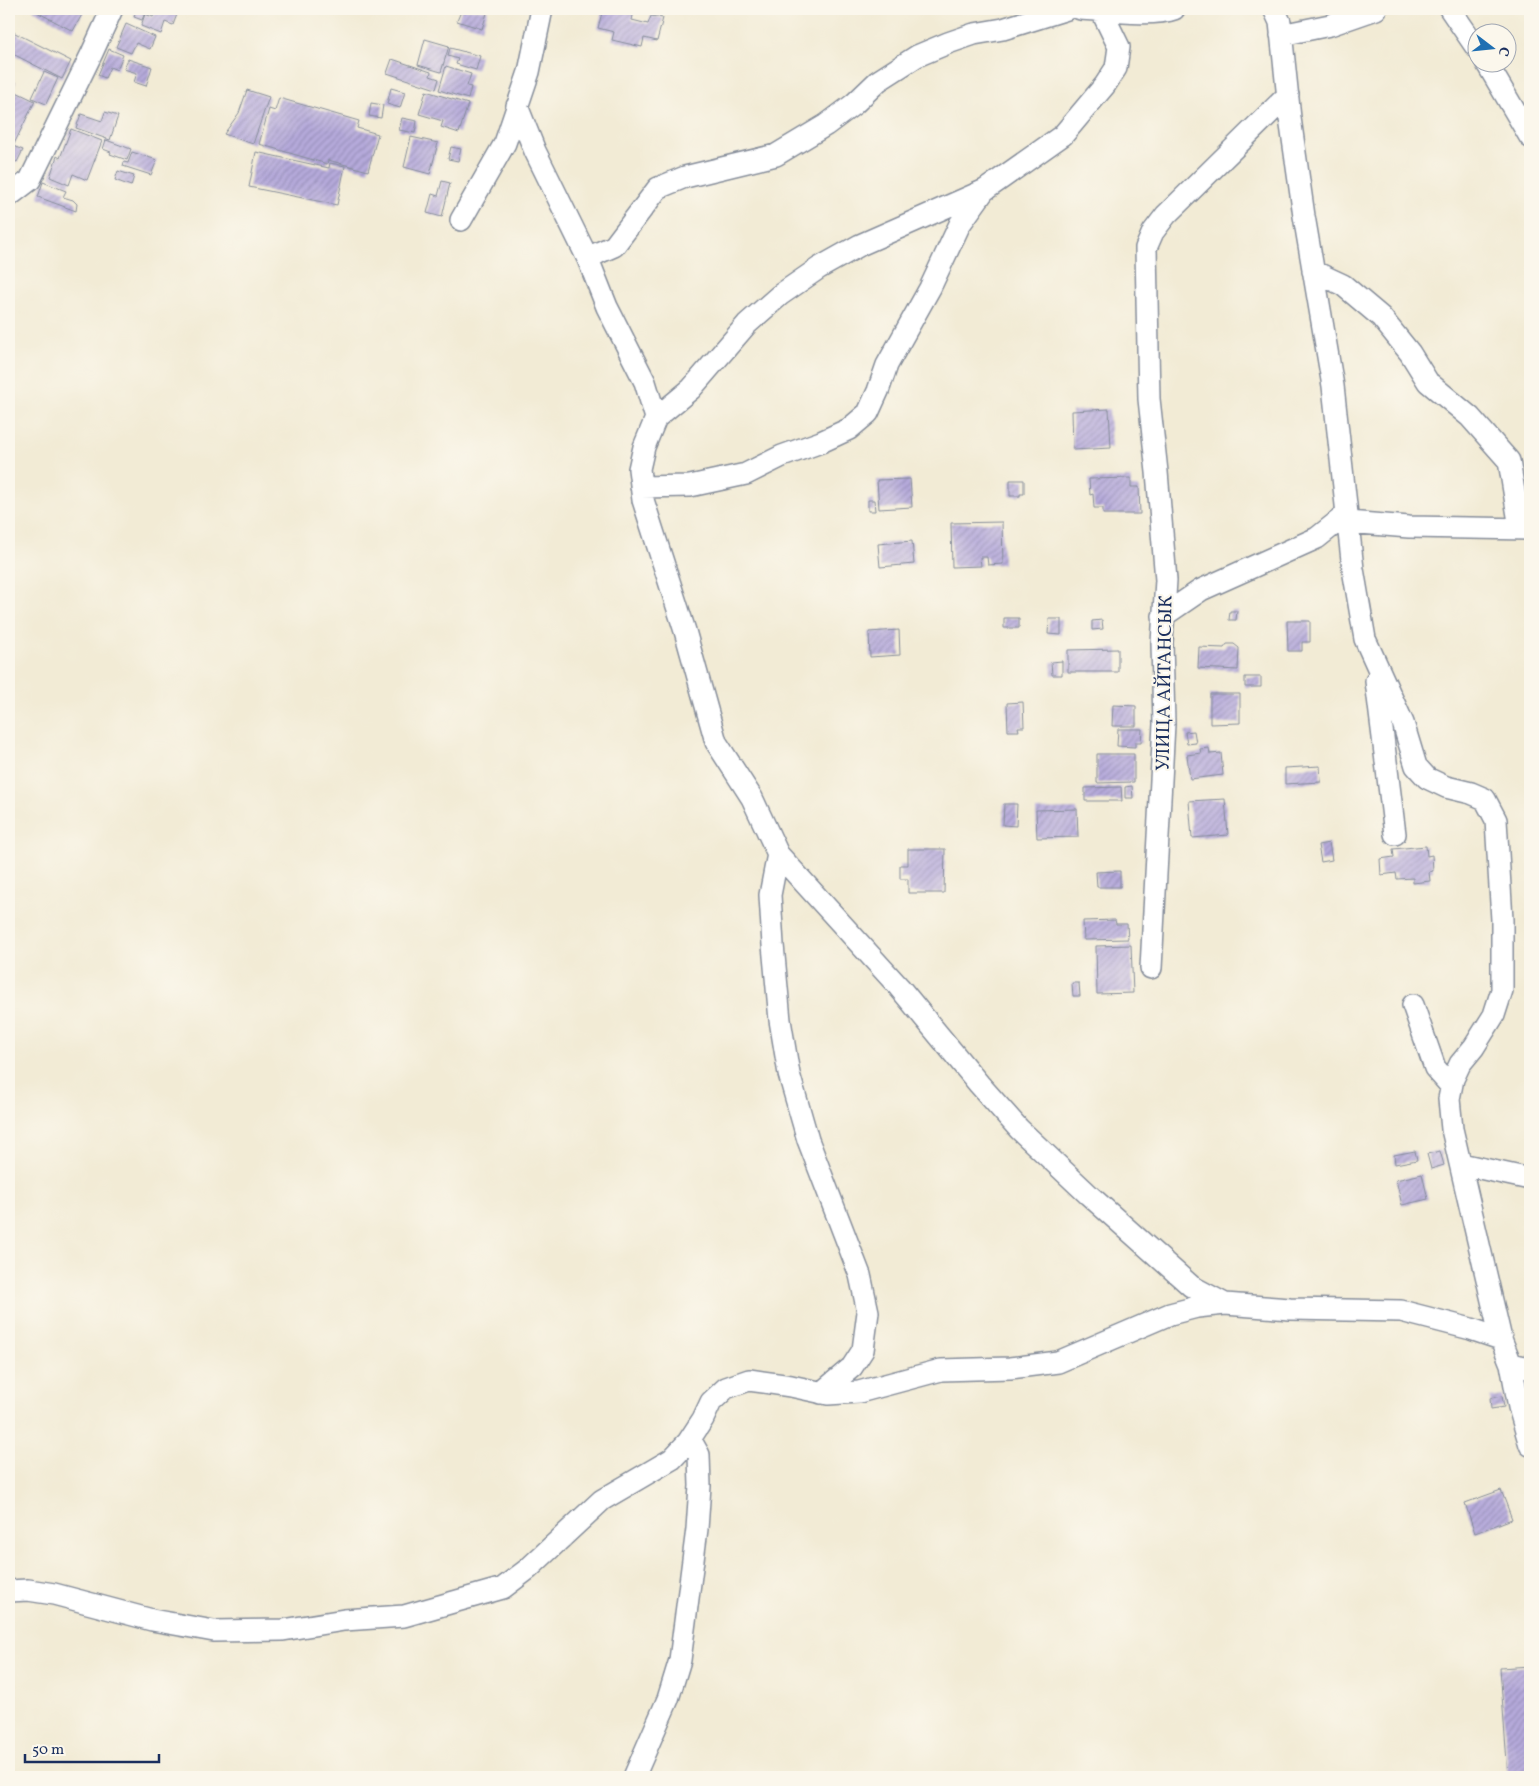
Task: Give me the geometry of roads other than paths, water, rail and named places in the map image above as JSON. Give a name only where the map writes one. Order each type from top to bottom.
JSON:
[{"type":"street","points":[[9,196],[30,180],[112,9]]},
{"type":"street","points":[[461,220],[505,143],[528,72],[542,9]]},
{"type":"street","points":[[588,259],[614,246],[658,188],[685,177],[776,155],[826,125],[854,104],[878,81],[917,56],[974,34],[1003,29],[1067,9]]},
{"type":"street","points":[[1080,9],[1166,12],[1174,9]]},
{"type":"street","points":[[1274,9],[1280,22],[1288,95],[1333,386],[1353,569],[1365,639],[1403,723],[1416,766],[1427,778],[1446,787],[1471,793],[1485,799],[1496,820],[1502,920],[1502,990],[1494,1014],[1452,1079],[1448,1099],[1452,1129],[1501,1339],[1521,1366],[1518,1407],[1530,1445]]},
{"type":"street","points":[[1281,35],[1330,25],[1376,9]]},
{"type":"street","points":[[1450,9],[1466,32]]},
{"type":"street","points":[[1101,10],[1119,47],[1116,68],[1105,85],[1063,135],[985,190],[860,245],[819,268],[780,295],[747,324],[691,389],[656,418],[644,447],[639,469],[643,500],[685,631],[716,742],[752,798],[778,854],[898,987],[978,1084],[1019,1129],[1089,1195],[1191,1286],[1225,1304]]},
{"type":"street","points":[[1492,72],[1530,137]]},
{"type":"street","name":"УЛИЦА АЙТАНСЫК","points":[[1151,968],[1164,724],[1162,643],[1166,580],[1149,399],[1146,248],[1153,232],[1166,215],[1288,95]]},
{"type":"street","points":[[517,106],[536,151],[588,259],[607,307],[645,382],[656,418]]},
{"type":"street","points":[[641,487],[690,486],[746,474],[782,456],[821,442],[849,429],[868,413],[887,365],[930,288],[960,224],[985,190]]},
{"type":"street","points":[[1163,616],[1201,590],[1317,538],[1347,518],[1409,527],[1525,528],[1508,461],[1470,417],[1428,382],[1410,354],[1381,317],[1343,285],[1314,271]]},
{"type":"street","points":[[1374,658],[1395,834]]},
{"type":"street","points":[[778,854],[770,895],[772,937],[780,1020],[789,1074],[808,1140],[860,1275],[868,1312],[863,1350],[852,1367],[822,1393]]},
{"type":"street","points":[[1413,1005],[1435,1068],[1451,1086]]},
{"type":"street","points":[[1461,1164],[1530,1179]]},
{"type":"street","points":[[9,1591],[28,1590],[54,1594],[152,1620],[214,1631],[282,1630],[344,1620],[404,1616],[503,1588],[528,1569],[602,1500],[672,1459],[690,1439],[711,1402],[726,1388],[749,1380],[828,1394],[859,1392],[941,1370],[1010,1368],[1058,1362],[1170,1314],[1197,1307],[1225,1304],[1290,1309],[1401,1311],[1471,1329],[1501,1339]]},
{"type":"street","points":[[634,1777],[668,1699],[680,1660],[697,1529],[700,1486],[699,1455],[690,1439]]}]
